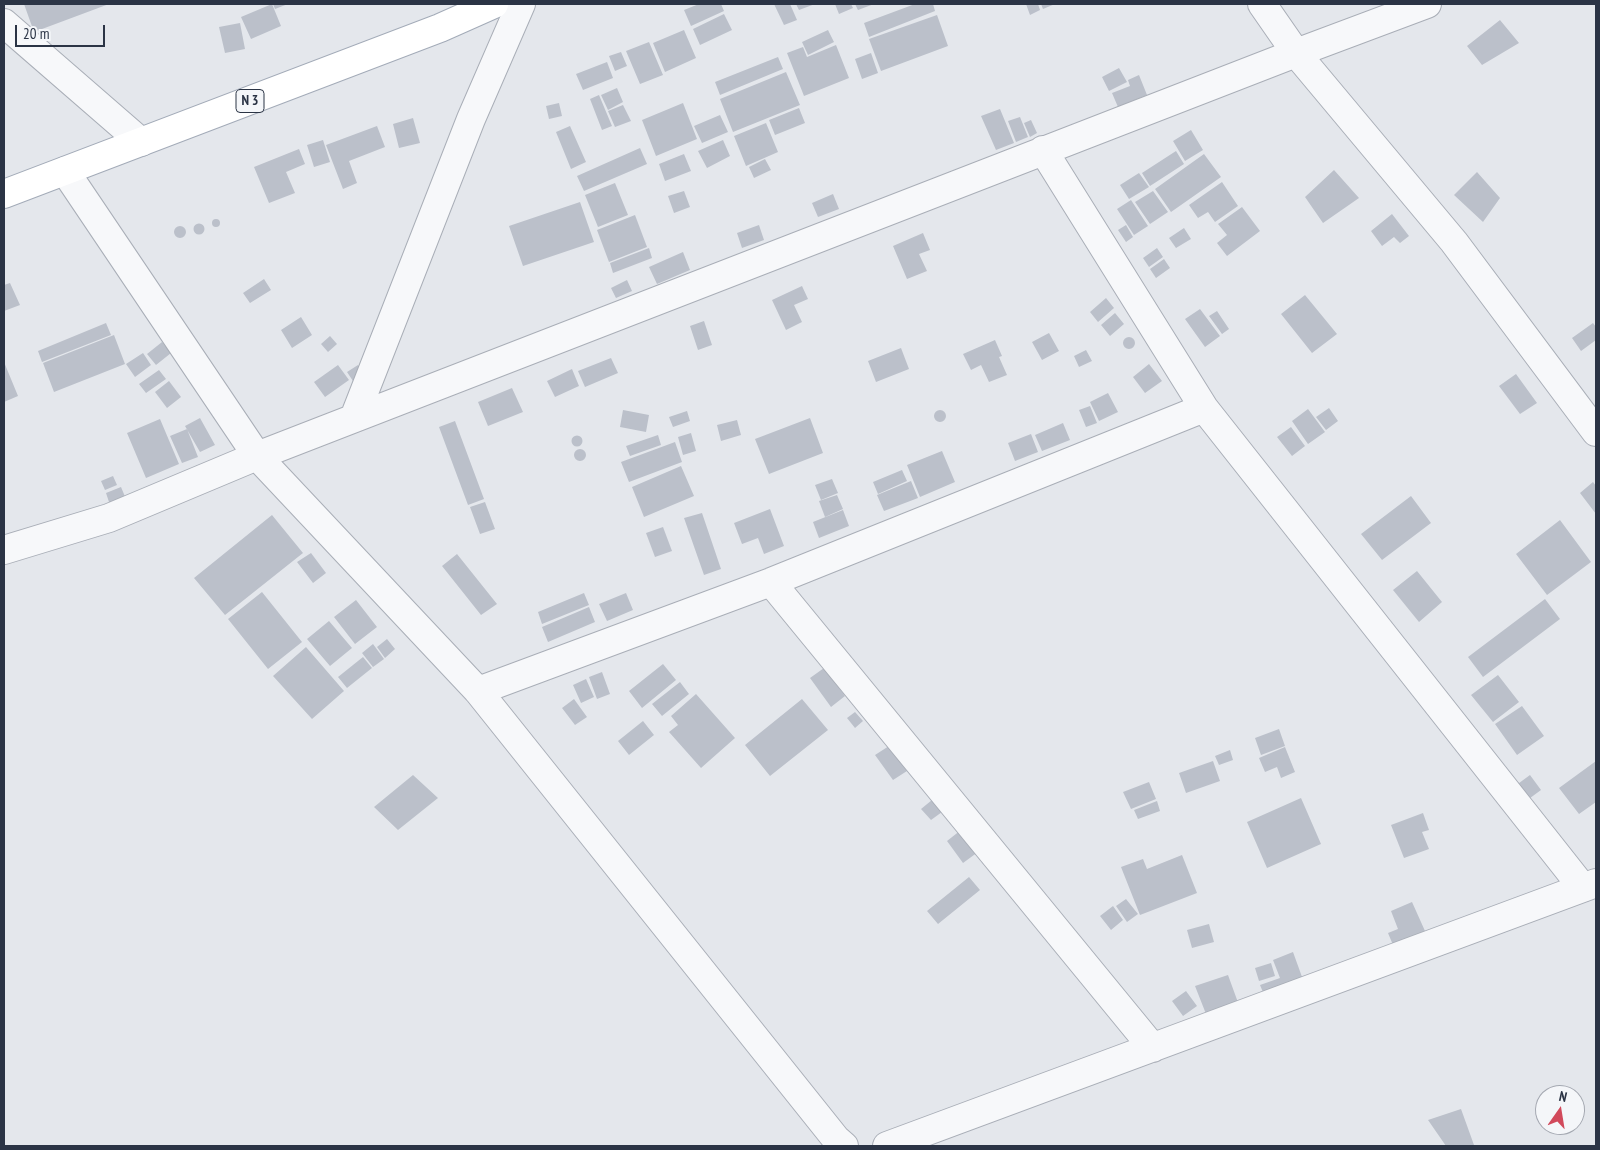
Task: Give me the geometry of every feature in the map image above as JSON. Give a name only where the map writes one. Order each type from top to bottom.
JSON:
[{"type":"main road","name":"N 3","points":[[4,194],[440,28],[494,4]]},
{"type":"street","points":[[354,418],[471,119],[521,4]]},
{"type":"street","points":[[1262,4],[1296,53],[1454,242],[1596,432]]},
{"type":"street","points":[[4,550],[109,518],[354,418],[1043,150],[1427,4]]},
{"type":"street","points":[[4,23],[141,142]]},
{"type":"street","points":[[888,1146],[1590,885],[1204,408],[1043,150]]},
{"type":"street","points":[[65,171],[257,456],[478,691],[836,1139],[844,1146]]},
{"type":"street","points":[[478,691],[771,582],[1204,408]]},
{"type":"street","points":[[771,582],[1154,1048]]},
{"type":"building","points":[[24,4],[109,4],[34,32]]},
{"type":"building","points":[[272,4],[281,26],[251,39],[241,17]]},
{"type":"building","points":[[273,4],[288,4],[275,9]]},
{"type":"building","points":[[699,4],[721,4],[724,11],[691,26],[684,10]]},
{"type":"building","points":[[774,4],[790,4],[797,20],[784,25]]},
{"type":"building","points":[[796,4],[815,4],[799,10]]},
{"type":"building","points":[[835,4],[851,4],[853,8],[839,14]]},
{"type":"building","points":[[855,4],[874,4],[858,10]]},
{"type":"building","points":[[915,4],[933,4],[935,11],[869,37],[864,23]]},
{"type":"building","points":[[1026,4],[1038,4],[1040,10],[1030,15]]},
{"type":"building","points":[[1041,4],[1055,4],[1043,9]]},
{"type":"building","points":[[724,14],[732,30],[700,45],[693,29]]},
{"type":"building","points":[[937,15],[948,46],[881,71],[869,39]]},
{"type":"building","points":[[1500,20],[1519,43],[1482,65],[1467,46]]},
{"type":"building","points":[[240,23],[245,49],[225,53],[219,27]]},
{"type":"building","points":[[684,30],[696,58],[665,72],[653,43]]},
{"type":"building","points":[[828,30],[834,42],[808,55],[802,42]]},
{"type":"building","points":[[649,42],[663,75],[640,84],[626,51]]},
{"type":"building","points":[[836,45],[849,78],[804,96],[787,53],[803,47],[807,57]]},
{"type":"building","points":[[621,52],[627,66],[615,71],[609,56]]},
{"type":"building","points":[[871,53],[878,73],[862,79],[855,59]]},
{"type":"building","points":[[778,57],[783,69],[720,95],[715,82]]},
{"type":"building","points":[[607,62],[613,78],[583,90],[576,74]]},
{"type":"building","points":[[1119,68],[1127,82],[1109,91],[1102,77]]},
{"type":"building","points":[[786,72],[800,105],[733,132],[720,99]]},
{"type":"building","points":[[1139,75],[1147,95],[1118,107],[1112,93],[1130,86],[1128,80]]},
{"type":"building","points":[[617,88],[623,102],[608,110],[601,95]]},
{"type":"building","points":[[599,95],[612,126],[602,130],[590,99]]},
{"type":"building","points":[[559,103],[562,116],[549,119],[546,106]]},
{"type":"building","points":[[683,103],[697,139],[656,156],[642,120]]},
{"type":"building","points":[[623,105],[631,121],[615,127],[608,111]]},
{"type":"building","points":[[799,108],[805,123],[775,135],[769,120]]},
{"type":"building","points":[[1000,109],[1014,143],[996,150],[981,116]]},
{"type":"building","points":[[720,115],[728,132],[702,143],[694,126]]},
{"type":"building","points":[[1020,117],[1028,137],[1016,142],[1008,121]]},
{"type":"building","points":[[413,118],[420,143],[399,148],[393,124]]},
{"type":"building","points":[[1031,120],[1037,133],[1030,137],[1024,123]]},
{"type":"building","points":[[766,123],[778,152],[746,166],[734,136]]},
{"type":"building","points":[[377,126],[385,147],[349,161],[357,183],[343,189],[326,145]]},
{"type":"building","points":[[570,126],[586,162],[571,169],[556,132]]},
{"type":"building","points":[[1191,130],[1203,150],[1185,161],[1173,141]]},
{"type":"building","points":[[323,140],[330,162],[314,167],[307,145]]},
{"type":"building","points":[[723,140],[730,156],[707,168],[698,151]]},
{"type":"building","points":[[640,148],[647,164],[584,191],[577,176]]},
{"type":"building","points":[[299,149],[305,164],[286,172],[295,193],[269,203],[254,167]]},
{"type":"building","points":[[1176,151],[1184,164],[1150,186],[1142,173]]},
{"type":"building","points":[[684,154],[691,171],[665,181],[659,164]]},
{"type":"building","points":[[1204,154],[1221,177],[1171,212],[1155,189]]},
{"type":"building","points":[[765,159],[771,170],[754,178],[749,167]]},
{"type":"building","points":[[1334,170],[1359,198],[1323,223],[1305,197]]},
{"type":"building","points":[[1477,172],[1500,198],[1483,222],[1454,195]]},
{"type":"building","points":[[1139,173],[1149,187],[1129,199],[1120,185]]},
{"type":"building","points":[[1222,182],[1238,206],[1215,222],[1208,212],[1198,218],[1189,205]]},
{"type":"building","points":[[615,183],[628,215],[598,227],[585,195]]},
{"type":"building","points":[[684,191],[690,207],[674,213],[668,196]]},
{"type":"building","points":[[1153,191],[1168,212],[1150,224],[1135,202]]},
{"type":"building","points":[[833,194],[839,209],[818,217],[812,203]]},
{"type":"building","points":[[1131,200],[1148,226],[1134,235],[1117,209]]},
{"type":"building","points":[[580,202],[594,242],[523,266],[509,226]]},
{"type":"building","points":[[1242,207],[1260,231],[1227,256],[1217,243],[1227,235],[1218,224]]},
{"type":"building","points":[[1392,214],[1409,236],[1400,243],[1394,237],[1382,246],[1371,231]]},
{"type":"building","points":[[635,215],[647,247],[609,262],[597,230]]},
{"type":"building","points":[[216,219],[220,223],[216,227],[212,223]]},
{"type":"building","points":[[199,223],[205,229],[199,235],[193,229]]},
{"type":"building","points":[[759,225],[764,240],[742,248],[737,233]]},
{"type":"building","points":[[1126,225],[1133,237],[1126,242],[1118,230]]},
{"type":"building","points":[[178,226],[182,226],[186,232],[182,238],[178,238],[174,234],[174,230]]},
{"type":"building","points":[[1184,228],[1191,239],[1176,248],[1169,238]]},
{"type":"building","points":[[923,233],[930,250],[919,254],[927,271],[907,279],[893,246]]},
{"type":"building","points":[[649,248],[652,258],[613,273],[610,263]]},
{"type":"building","points":[[1157,248],[1163,257],[1149,267],[1143,258]]},
{"type":"building","points":[[683,252],[690,270],[657,284],[649,267]]},
{"type":"building","points":[[1164,259],[1170,268],[1156,278],[1150,269]]},
{"type":"building","points":[[264,279],[271,290],[250,303],[243,293]]},
{"type":"building","points":[[627,280],[632,291],[616,298],[611,288]]},
{"type":"building","points":[[10,283],[20,305],[4,311],[4,285]]},
{"type":"building","points":[[802,286],[808,299],[794,305],[802,322],[786,330],[772,300]]},
{"type":"building","points":[[1305,295],[1337,334],[1312,353],[1281,314]]},
{"type":"building","points":[[1106,298],[1114,308],[1098,322],[1090,312]]},
{"type":"building","points":[[1200,309],[1220,336],[1205,347],[1185,319]]},
{"type":"building","points":[[1217,311],[1229,329],[1222,334],[1209,316]]},
{"type":"building","points":[[1115,313],[1124,324],[1110,336],[1101,325]]},
{"type":"building","points":[[301,317],[312,335],[292,348],[281,330]]},
{"type":"building","points":[[704,321],[712,345],[698,350],[690,326]]},
{"type":"building","points":[[106,323],[111,335],[42,362],[38,351]]},
{"type":"building","points":[[1593,323],[1596,327],[1596,340],[1581,351],[1572,338]]},
{"type":"building","points":[[1049,333],[1059,351],[1042,360],[1032,342]]},
{"type":"building","points":[[114,335],[125,364],[54,392],[43,363]]},
{"type":"building","points":[[330,336],[337,344],[328,352],[321,344]]},
{"type":"building","points":[[1129,337],[1135,343],[1129,349],[1123,343]]},
{"type":"building","points":[[995,340],[1002,356],[999,357],[1007,375],[989,382],[981,365],[971,370],[963,354]]},
{"type":"building","points":[[162,342],[171,353],[156,365],[147,354]]},
{"type":"building","points":[[901,348],[909,369],[876,382],[868,361]]},
{"type":"building","points":[[1086,350],[1092,361],[1079,367],[1074,356]]},
{"type":"building","points":[[143,353],[151,365],[135,377],[126,364]]},
{"type":"building","points":[[611,358],[618,373],[585,387],[578,371]]},
{"type":"building","points":[[4,362],[18,396],[4,402]]},
{"type":"building","points":[[1149,364],[1162,381],[1145,393],[1133,377]]},
{"type":"building","points":[[338,365],[349,380],[325,397],[314,382]]},
{"type":"building","points":[[358,365],[363,374],[353,381],[347,372]]},
{"type":"building","points":[[572,369],[579,386],[555,397],[547,381]]},
{"type":"building","points":[[159,370],[166,379],[146,393],[139,384]]},
{"type":"building","points":[[1516,374],[1537,403],[1520,414],[1499,386]]},
{"type":"building","points":[[169,381],[181,397],[167,408],[155,392]]},
{"type":"building","points":[[512,388],[523,412],[488,426],[478,402]]},
{"type":"building","points":[[1108,393],[1118,412],[1099,421],[1090,402]]},
{"type":"building","points":[[1090,406],[1097,423],[1086,427],[1079,410]]},
{"type":"building","points":[[1329,408],[1338,421],[1326,430],[1316,417]]},
{"type":"building","points":[[1308,409],[1325,432],[1308,444],[1292,421]]},
{"type":"building","points":[[623,410],[649,415],[646,432],[620,427]]},
{"type":"building","points":[[938,410],[942,410],[946,416],[942,422],[938,422],[934,418],[934,414]]},
{"type":"building","points":[[687,411],[690,421],[673,427],[669,417]]},
{"type":"building","points":[[200,418],[215,445],[200,452],[185,426]]},
{"type":"building","points":[[810,418],[823,453],[769,474],[755,439]]},
{"type":"building","points":[[160,419],[179,464],[146,478],[127,433]]},
{"type":"building","points":[[737,420],[741,435],[721,441],[717,425]]},
{"type":"building","points":[[455,421],[484,499],[468,505],[439,427]]},
{"type":"building","points":[[1063,423],[1070,440],[1042,451],[1035,435]]},
{"type":"building","points":[[1291,427],[1305,446],[1292,456],[1277,437]]},
{"type":"building","points":[[187,429],[198,457],[182,463],[170,436]]},
{"type":"building","points":[[691,433],[696,451],[683,455],[678,437]]},
{"type":"building","points":[[1031,434],[1038,452],[1015,461],[1008,443]]},
{"type":"building","points":[[658,435],[661,445],[630,456],[626,446]]},
{"type":"building","points":[[575,436],[579,436],[582,441],[581,445],[575,446],[572,443],[572,439]]},
{"type":"building","points":[[675,442],[682,462],[629,482],[621,462]]},
{"type":"building","points":[[578,449],[582,449],[586,455],[582,461],[578,461],[574,457],[574,453]]},
{"type":"building","points":[[942,451],[955,482],[920,497],[907,465]]},
{"type":"building","points":[[681,466],[694,496],[644,517],[632,487]]},
{"type":"building","points":[[902,470],[907,481],[878,494],[873,482]]},
{"type":"building","points":[[113,476],[117,485],[105,490],[101,481]]},
{"type":"building","points":[[832,479],[838,493],[821,500],[815,485]]},
{"type":"building","points":[[911,481],[918,498],[884,511],[877,495]]},
{"type":"building","points":[[1593,482],[1596,486],[1596,514],[1580,493]]},
{"type":"building","points":[[121,487],[126,499],[110,505],[106,493]]},
{"type":"building","points":[[837,495],[843,509],[825,517],[819,501]]},
{"type":"building","points":[[1411,496],[1431,523],[1382,560],[1361,534]]},
{"type":"building","points":[[485,502],[495,529],[480,534],[470,507]]},
{"type":"building","points":[[770,509],[784,546],[764,554],[758,538],[742,544],[734,523]]},
{"type":"building","points":[[843,510],[849,526],[819,538],[813,522]]},
{"type":"building","points":[[702,513],[721,569],[704,575],[684,518]]},
{"type":"building","points":[[272,515],[303,553],[225,615],[194,578]]},
{"type":"building","points":[[1560,520],[1591,562],[1547,595],[1516,554]]},
{"type":"building","points":[[663,527],[672,551],[655,557],[646,533]]},
{"type":"building","points":[[311,553],[326,573],[313,583],[297,562]]},
{"type":"building","points":[[457,554],[497,604],[481,615],[442,566]]},
{"type":"building","points":[[1417,571],[1442,602],[1419,622],[1393,590]]},
{"type":"building","points":[[262,592],[302,642],[268,669],[228,619]]},
{"type":"building","points":[[584,593],[589,605],[542,624],[538,612]]},
{"type":"building","points":[[626,593],[633,610],[607,621],[599,604]]},
{"type":"building","points":[[1545,599],[1560,619],[1483,677],[1468,657]]},
{"type":"building","points":[[356,600],[377,627],[355,644],[334,617]]},
{"type":"building","points":[[589,607],[595,622],[548,642],[542,627]]},
{"type":"building","points":[[329,621],[352,648],[330,666],[307,639]]},
{"type":"building","points":[[387,639],[395,649],[385,658],[377,647]]},
{"type":"building","points":[[373,644],[384,659],[373,667],[362,653]]},
{"type":"building","points":[[306,647],[344,691],[312,719],[273,676]]},
{"type":"building","points":[[363,657],[372,668],[347,688],[338,677]]},
{"type":"building","points":[[663,664],[676,680],[642,708],[629,691]]},
{"type":"building","points":[[824,668],[845,696],[831,707],[810,678]]},
{"type":"building","points":[[602,672],[610,694],[597,699],[589,677]]},
{"type":"building","points":[[1498,675],[1519,702],[1493,722],[1471,695]]},
{"type":"building","points":[[586,679],[594,697],[581,703],[573,685]]},
{"type":"building","points":[[680,682],[689,694],[662,716],[652,704]]},
{"type":"building","points":[[696,694],[735,738],[701,768],[669,732],[678,725],[671,716]]},
{"type":"building","points":[[574,699],[587,717],[575,725],[562,708]]},
{"type":"building","points":[[802,699],[828,730],[770,776],[745,745]]},
{"type":"building","points":[[1522,706],[1544,736],[1517,755],[1495,724]]},
{"type":"building","points":[[855,712],[863,721],[855,728],[847,718]]},
{"type":"building","points":[[643,721],[654,735],[629,755],[618,741]]},
{"type":"building","points":[[1279,729],[1285,746],[1261,755],[1255,738]]},
{"type":"building","points":[[889,746],[907,771],[893,780],[875,755]]},
{"type":"building","points":[[1285,747],[1295,772],[1281,778],[1277,767],[1265,772],[1259,758]]},
{"type":"building","points":[[1230,750],[1233,760],[1219,765],[1215,756]]},
{"type":"building","points":[[1213,761],[1220,781],[1186,793],[1179,773]]},
{"type":"building","points":[[1596,761],[1596,802],[1579,814],[1559,788]]},
{"type":"building","points":[[413,775],[438,798],[398,830],[374,807]]},
{"type":"building","points":[[1530,775],[1541,790],[1526,801],[1515,786]]},
{"type":"building","points":[[1149,782],[1156,799],[1131,809],[1123,792]]},
{"type":"building","points":[[1301,798],[1321,844],[1267,868],[1247,822]]},
{"type":"building","points":[[932,800],[942,812],[931,820],[921,809]]},
{"type":"building","points":[[1157,801],[1160,811],[1138,819],[1134,810]]},
{"type":"building","points":[[1423,813],[1429,830],[1422,832],[1429,849],[1404,858],[1391,825]]},
{"type":"building","points":[[961,830],[978,852],[963,863],[947,841]]},
{"type":"building","points":[[1182,855],[1197,893],[1140,915],[1121,867],[1143,859],[1147,869]]},
{"type":"building","points":[[969,877],[980,890],[938,924],[927,911]]},
{"type":"building","points":[[1126,899],[1138,914],[1127,922],[1116,906]]},
{"type":"building","points":[[1412,902],[1425,931],[1393,945],[1388,933],[1398,929],[1391,911]]},
{"type":"building","points":[[1113,906],[1123,920],[1111,930],[1100,916]]},
{"type":"building","points":[[1209,924],[1214,942],[1192,948],[1187,930]]},
{"type":"building","points":[[1293,952],[1306,988],[1267,1002],[1260,985],[1280,978],[1273,960]]},
{"type":"building","points":[[1271,963],[1275,976],[1259,981],[1255,968]]},
{"type":"building","points":[[1228,975],[1240,1008],[1208,1019],[1195,986]]},
{"type":"building","points":[[1186,991],[1197,1006],[1183,1016],[1172,1001]]},
{"type":"building","points":[[1461,1109],[1474,1145],[1446,1146],[1428,1120]]}]
